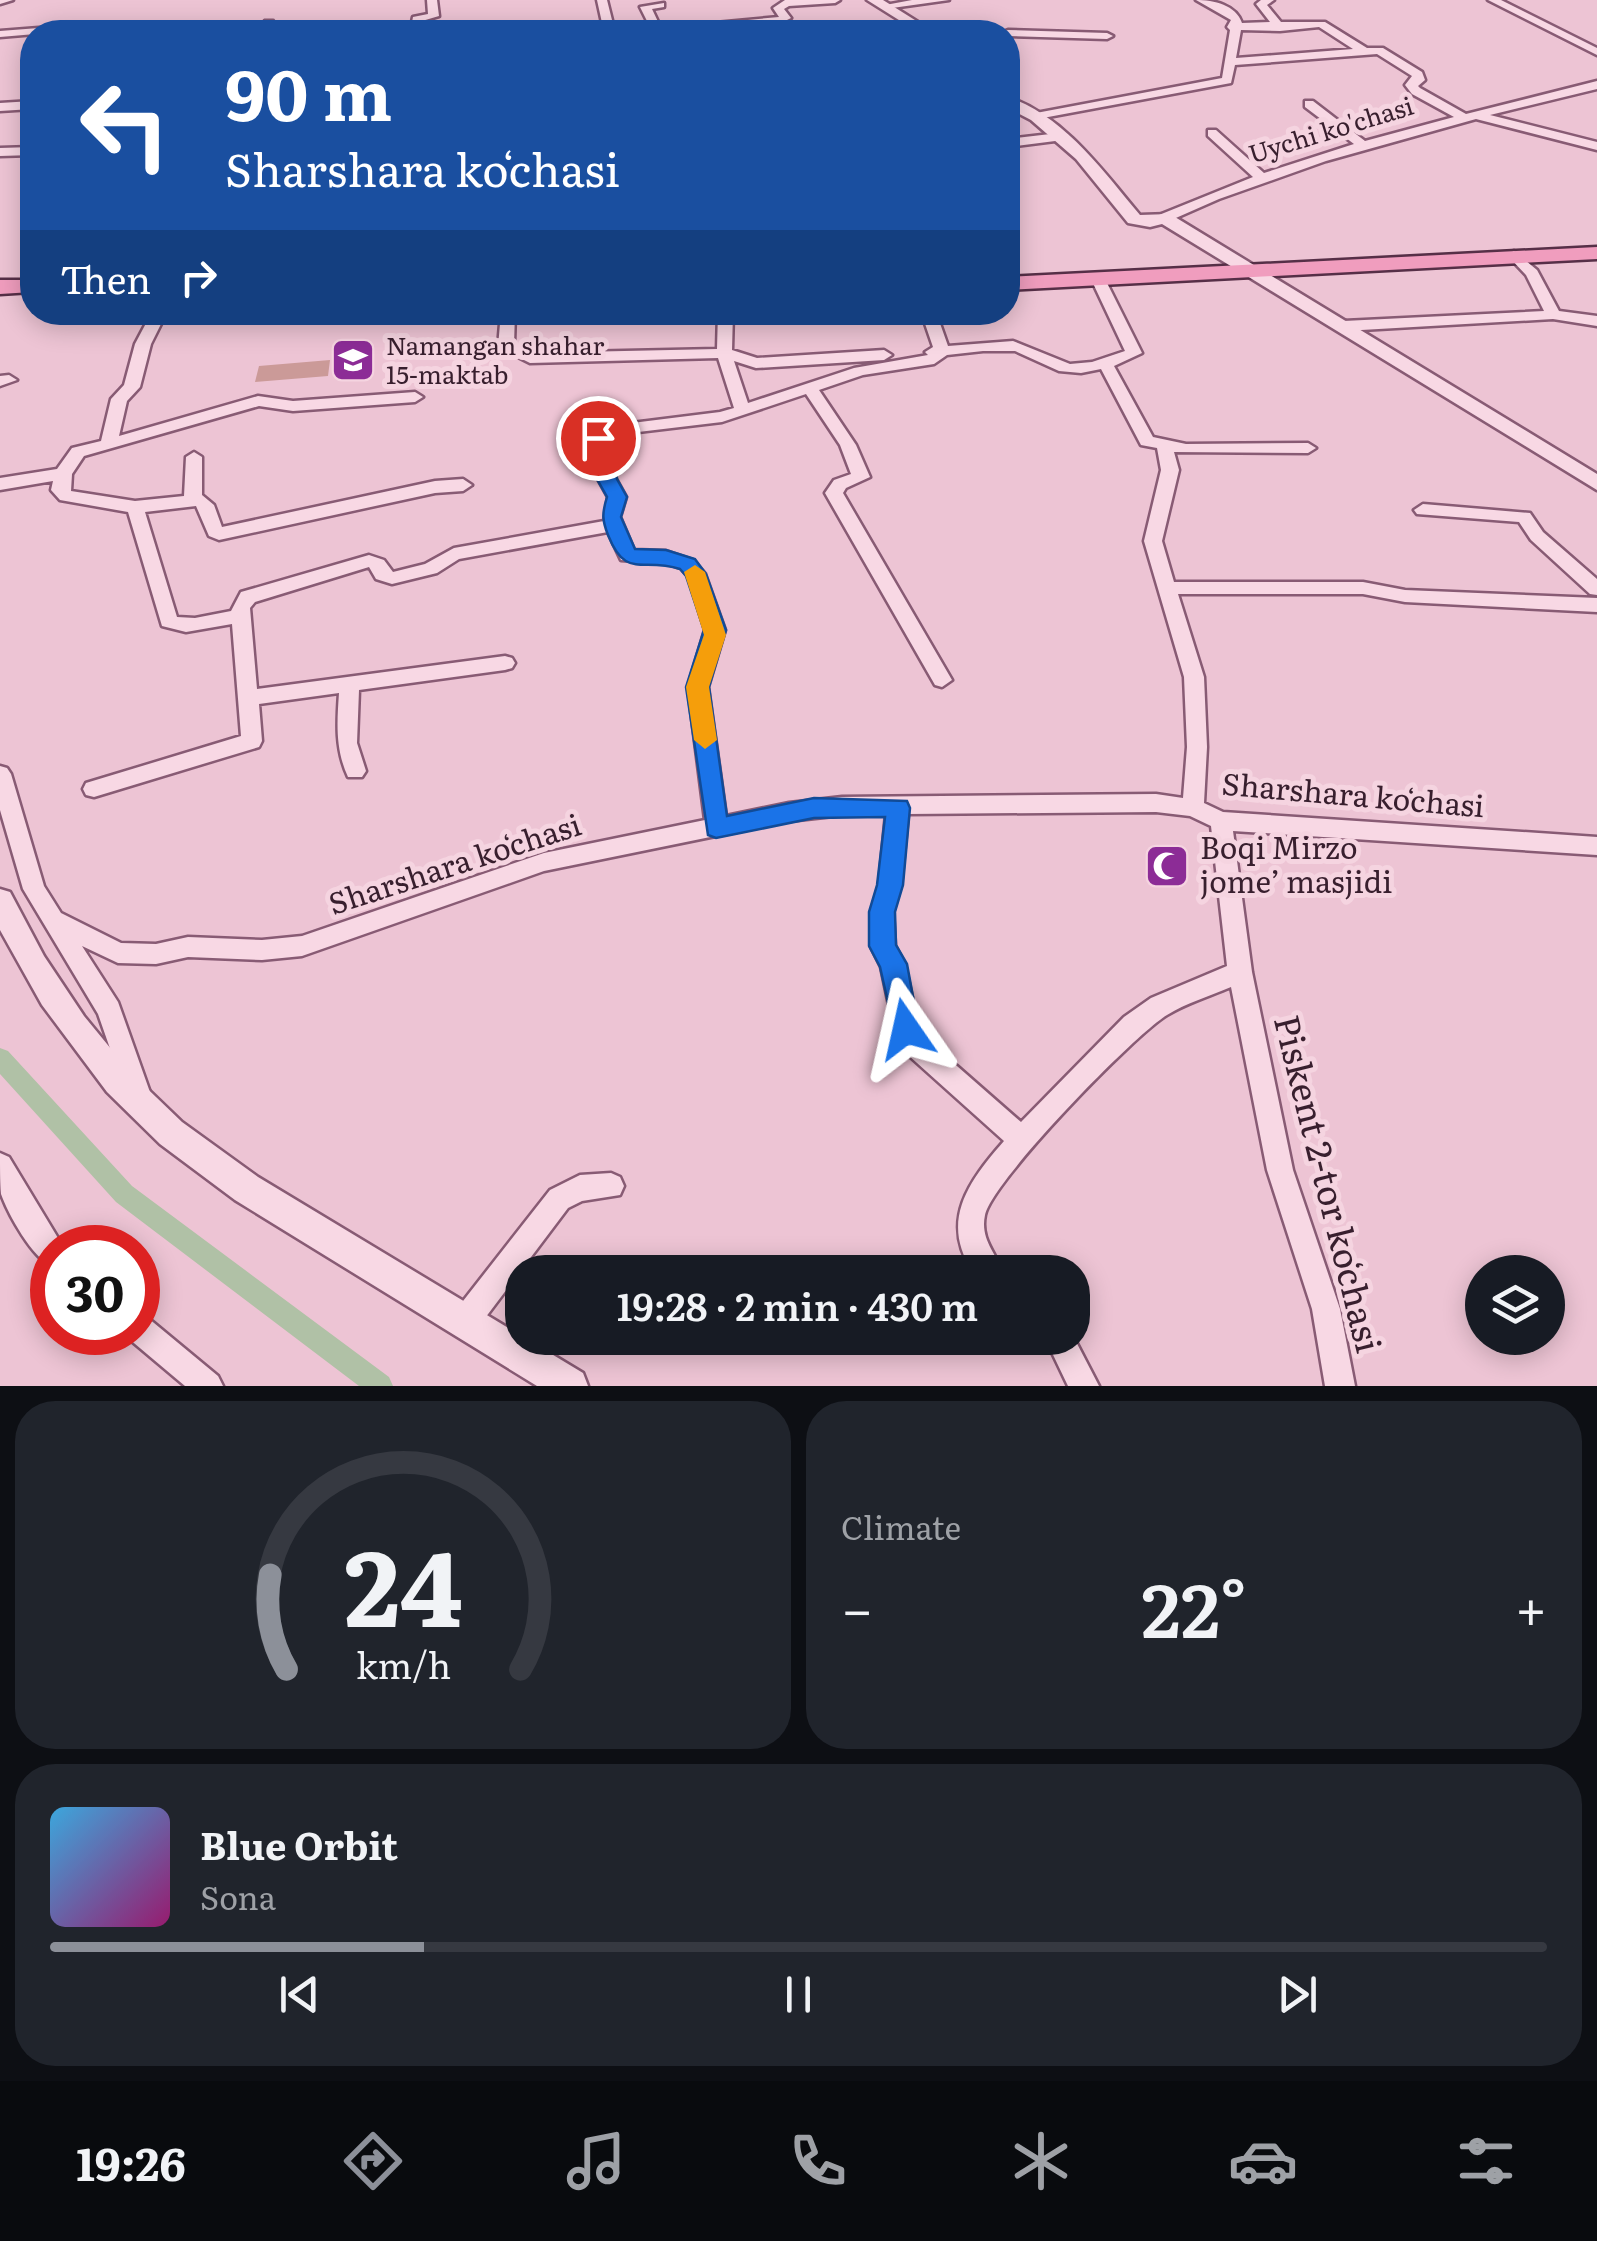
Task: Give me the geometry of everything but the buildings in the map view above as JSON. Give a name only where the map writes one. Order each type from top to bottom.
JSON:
[{"type":"main road","points":[[1020,283],[1597,242]]},
{"type":"main road","points":[[1020,273],[1597,253]]},
{"type":"street","points":[[0,1],[8,0]]},
{"type":"street","points":[[416,20],[434,16],[432,0]]},
{"type":"street","points":[[781,20],[786,18],[778,8],[786,3],[834,0]]},
{"type":"street","points":[[879,3],[944,0]]},
{"type":"street","points":[[1036,117],[1227,80],[1237,20],[1200,0]]},
{"type":"street","points":[[1269,0],[1261,4],[1280,28]]},
{"type":"street","points":[[1493,0],[1597,52]]},
{"type":"street","points":[[879,3],[907,20]]},
{"type":"street","points":[[650,20],[645,8],[660,5]]},
{"type":"street","points":[[1233,28],[1322,25],[1365,51]]},
{"type":"street","points":[[1020,34],[1107,36]]},
{"type":"street","points":[[1231,62],[1381,51],[1419,76],[1411,85],[1416,91],[1471,117],[1597,146]]},
{"type":"street","name":"Uychi ko'chasi","points":[[1164,218],[1216,194],[1366,147],[1597,86]]},
{"type":"street","points":[[1309,104],[1366,147]]},
{"type":"street","points":[[1020,108],[1082,156],[1127,215],[1141,221],[1164,218],[1597,482]]},
{"type":"street","points":[[1212,133],[1263,179]]},
{"type":"street","points":[[1020,142],[1059,137]]},
{"type":"street","points":[[1514,255],[1532,273],[1553,314]]},
{"type":"street","points":[[506,325],[504,341],[521,356],[724,353],[756,363],[1010,346],[1032,352],[1055,366],[1106,365],[1134,353],[1098,279]]},
{"type":"street","points":[[1344,326],[1553,314],[1597,322]]},
{"type":"street","points":[[108,444],[119,399],[132,387],[143,344],[153,325]]},
{"type":"street","points":[[725,325],[728,378],[743,410]]},
{"type":"street","points":[[933,325],[942,351]]},
{"type":"street","points":[[716,828],[698,687],[715,630],[692,568],[666,557],[627,556],[611,513],[617,507],[617,497],[597,444],[601,433],[691,423],[860,371],[934,359],[942,351]]},
{"type":"street","points":[[1106,365],[1143,438],[1165,447],[1308,448]]},
{"type":"street","points":[[810,389],[848,445],[861,477],[840,484],[834,493],[942,680]]},
{"type":"street","points":[[415,397],[293,406],[258,401],[78,452],[62,474],[60,490],[66,496],[135,507],[193,498],[206,504],[214,532],[220,534],[463,485]]},
{"type":"street","points":[[1165,447],[1170,455],[1170,470],[1153,541],[1194,676],[1193,808]]},
{"type":"street","points":[[193,498],[194,458]]},
{"type":"street","points":[[0,484],[62,474]]},
{"type":"street","points":[[135,507],[169,620],[178,625],[197,624],[242,616]]},
{"type":"street","points":[[1423,510],[1524,517],[1537,536],[1597,589]]},
{"type":"street","points":[[94,789],[252,740],[240,604],[248,597],[361,563],[378,564],[380,573],[392,578],[431,569],[454,554],[615,525]]},
{"type":"street","points":[[1170,588],[1363,588],[1405,596],[1597,605]]},
{"type":"street","points":[[246,698],[505,663]]},
{"type":"street","points":[[349,682],[348,743],[355,771]]},
{"type":"street","points":[[0,774],[34,889],[109,1010],[140,1102]]},
{"type":"street","name":"Sharshara koʻchasi","points":[[54,920],[118,953],[156,954],[188,947],[262,950],[302,946],[544,862],[814,808],[1136,802],[1193,808],[1221,821],[1597,846]]},
{"type":"street","points":[[898,808],[890,885],[882,912],[883,946],[893,964],[906,1029],[916,1046],[1022,1140]]},
{"type":"street","name":"Piskent 2-tor koʻchasi","points":[[1221,821],[1240,972],[1280,1170],[1326,1309],[1340,1386]]},
{"type":"street","points":[[0,901],[27,957],[66,1019],[170,1132],[252,1192],[570,1386]]},
{"type":"street","points":[[980,1255],[975,1244],[973,1203],[977,1192],[1022,1140],[1133,1025],[1160,1006],[1240,972]]},
{"type":"street","points":[[0,1166],[36,1225]]},
{"type":"street","points":[[466,1320],[559,1199],[580,1188],[611,1186]]},
{"type":"street","points":[[160,1346],[208,1386]]},
{"type":"street","points":[[1068,1355],[1084,1386]]},
{"type":"shaded area","points":[[330,360],[328,376],[255,382],[259,366]]},
{"type":"waterway","points":[[0,1058],[124,1194],[380,1386]]},
{"type":"slow traffic","points":[[695,572],[715,630],[698,687],[705,740]]},
{"type":"place","name":"Namangan shahar 15-maktab","points":[[353,360]]},
{"type":"place","name":"Boqi Mirzo jome’ masjidi","points":[[1167,866]]},
{"type":"route","points":[[598,438],[607,479],[617,497],[611,517],[627,556],[666,557],[687,564],[696,574],[715,630],[698,687],[716,828],[814,808],[898,808],[890,885],[882,912],[883,946],[893,964],[906,1029]]}]
